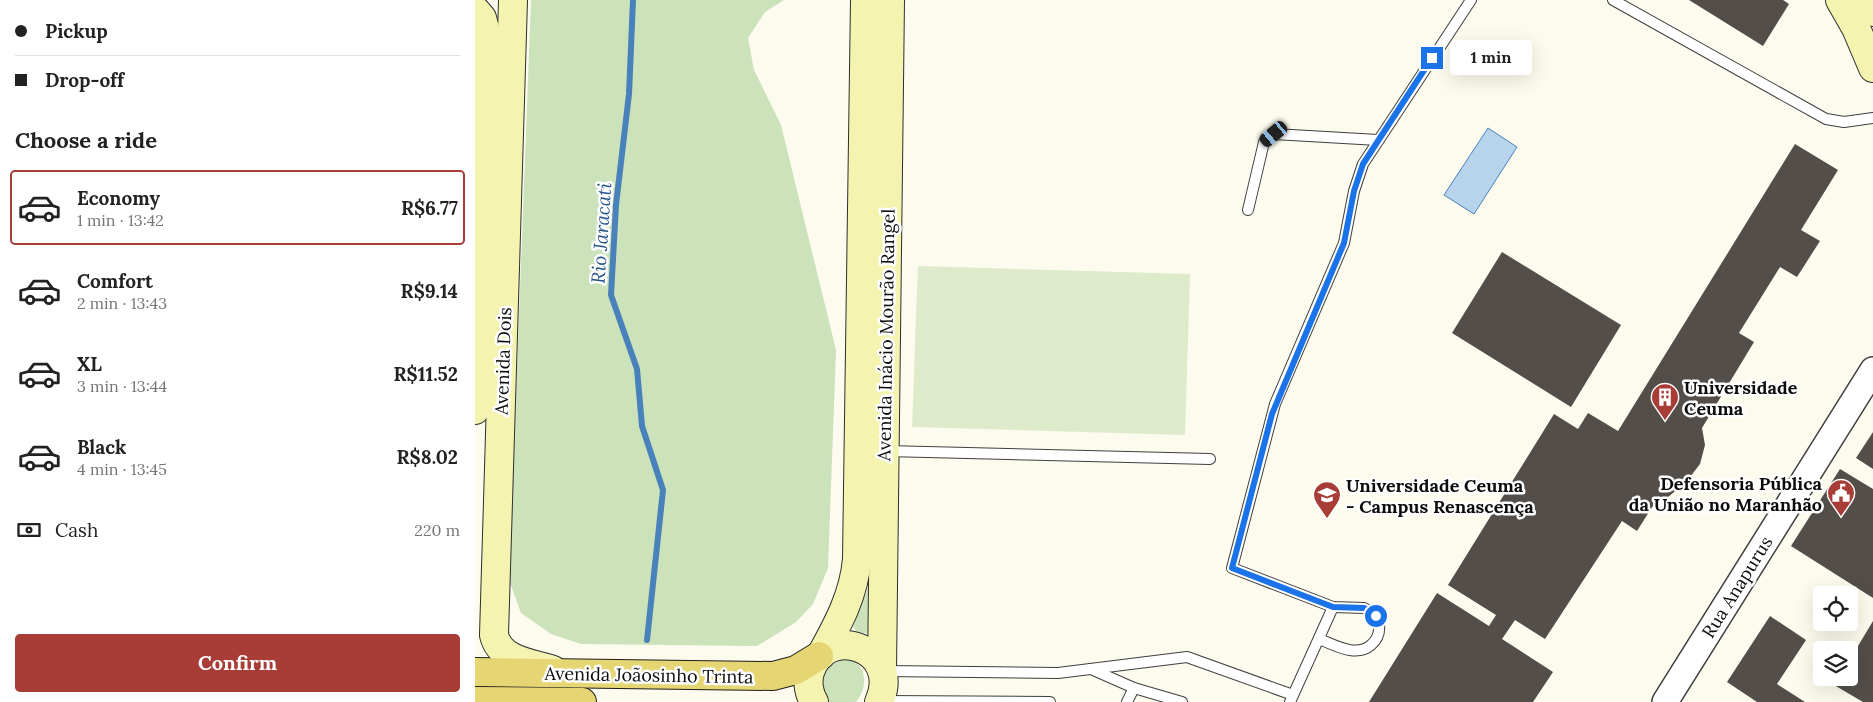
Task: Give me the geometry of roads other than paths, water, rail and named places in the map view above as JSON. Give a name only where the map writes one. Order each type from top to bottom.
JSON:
[{"type":"main road","name":"Avenida Dois","points":[[513,0],[494,635],[500,648],[509,656],[568,674]]},
{"type":"main road","name":"Avenida Inácio Mourão Rangel","points":[[814,702],[808,687],[809,676],[813,665],[820,656],[847,606],[857,559],[865,0]]},
{"type":"main road","name":"Avenida Inácio Mourão Rangel","points":[[879,702],[885,684],[883,670],[889,0]]},
{"type":"main road","points":[[1840,0],[1856,28],[1873,68]]},
{"type":"main road","points":[[1867,0],[1873,12]]},
{"type":"main road","name":"Avenida Dois","points":[[475,10],[482,18],[487,36],[479,157],[475,410]]},
{"type":"main road","points":[[820,656],[838,646],[860,647],[877,660],[883,670]]},
{"type":"main road","name":"Avenida Joãosinho Trinta","points":[[475,672],[773,676],[796,670],[820,656]]},
{"type":"main road","name":"Avenida Joãosinho Trinta","points":[[475,701],[582,702]]},
{"type":"street","name":"Rua Anapurus","points":[[1665,702],[1873,370]]},
{"type":"lane","points":[[1319,639],[1351,651],[1359,651],[1369,647],[1379,634],[1379,624],[1376,616],[1369,609],[1359,606],[1333,607],[1232,568],[1275,404],[1344,243],[1363,164],[1471,0]]},
{"type":"lane","points":[[1613,0],[1826,119],[1844,122],[1873,118]]},
{"type":"lane","points":[[1248,210],[1263,142],[1274,134],[1378,140]]},
{"type":"lane","points":[[885,451],[1209,459]]},
{"type":"lane","points":[[883,670],[1051,673],[1187,657],[1197,659],[1291,698],[1333,607]]},
{"type":"lane","points":[[1091,669],[1134,688],[1182,702]]},
{"type":"lane","points":[[1127,702],[1134,688]]},
{"type":"lane","points":[[879,702],[1050,702]]},
{"type":"water","points":[[1488,128],[1517,147],[1474,214],[1444,195]]},
{"type":"waterway","name":"Rio Jaracati","points":[[633,0],[629,94],[616,205],[611,295],[637,369],[642,426],[663,490],[647,640]]},
{"type":"place","name":"Universidade Ceuma","points":[[1665,421]]},
{"type":"place","name":"Defensoria Pública da União no Maranhão","points":[[1841,517]]},
{"type":"place","name":"Universidade Ceuma - Campus Renascença","points":[[1327,519]]}]
